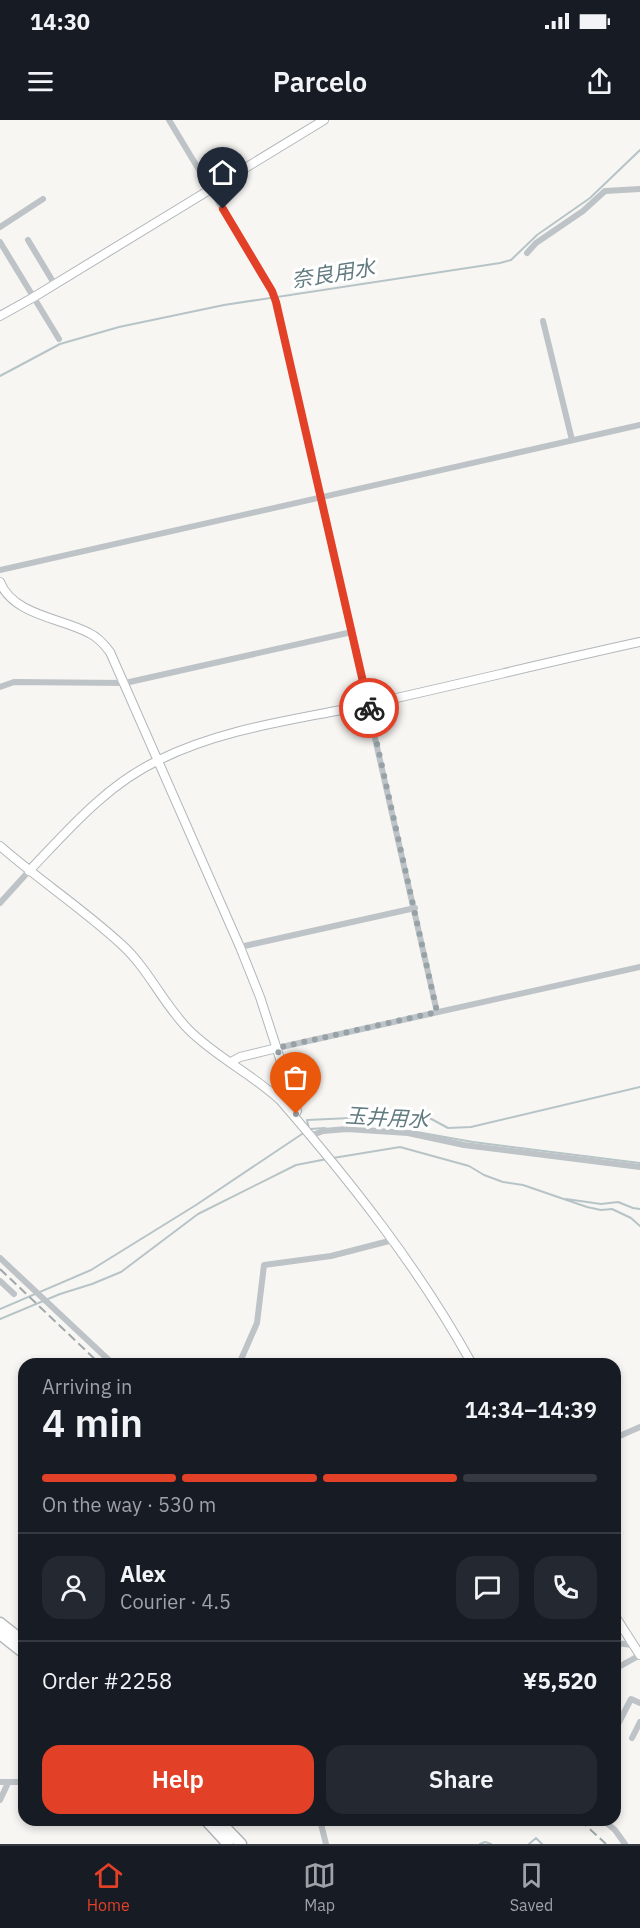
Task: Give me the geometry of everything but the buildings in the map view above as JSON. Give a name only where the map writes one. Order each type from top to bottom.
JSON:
[{"type":"highway","points":[[0,1623],[18,1637]]},
{"type":"highway","points":[[0,1634],[18,1648]]},
{"type":"highway","points":[[212,1826],[228,1844]]},
{"type":"highway","points":[[224,1826],[241,1844]]},
{"type":"street","points":[[169,120],[272,291],[352,632],[437,1012]]},
{"type":"street","points":[[0,316],[55,285],[324,120]]},
{"type":"street","points":[[527,253],[536,243],[583,210],[605,191],[640,189]]},
{"type":"street","points":[[0,227],[44,199]]},
{"type":"street","points":[[28,240],[55,285]]},
{"type":"street","points":[[0,242],[59,339]]},
{"type":"street","points":[[543,321],[572,440]]},
{"type":"street","points":[[0,570],[640,425]]},
{"type":"street","points":[[0,582],[11,598],[23,607],[95,637],[110,652],[260,997],[297,1111],[294,1116]]},
{"type":"street","points":[[0,687],[14,682],[125,683],[352,632]]},
{"type":"street","points":[[0,903],[87,810],[130,776],[158,760],[207,739],[640,642]]},
{"type":"street","points":[[0,846],[29,872],[122,945],[184,1025],[262,1084],[294,1116],[393,1240],[431,1293],[468,1358]]},
{"type":"street","points":[[240,947],[415,908]]},
{"type":"street","points":[[231,1062],[240,1057],[277,1048],[640,968]]},
{"type":"street","points":[[310,1135],[323,1131],[347,1129],[408,1133],[464,1145],[640,1167]]},
{"type":"street","points":[[242,1358],[257,1323],[264,1265],[331,1256],[393,1240]]},
{"type":"street","points":[[0,1258],[107,1358]]},
{"type":"street","points":[[0,1281],[14,1294]]},
{"type":"street","points":[[621,1435],[640,1427]]},
{"type":"street","points":[[621,1626],[640,1655],[621,1666]]},
{"type":"street","points":[[621,1644],[633,1645]]},
{"type":"street","points":[[621,1718],[631,1699],[640,1703]]},
{"type":"street","points":[[632,1738],[640,1722]]},
{"type":"street","points":[[0,1782],[18,1782]]},
{"type":"street","points":[[0,1800],[8,1783]]},
{"type":"street","points":[[322,1826],[326,1844]]},
{"type":"street","points":[[610,1826],[625,1844]]},
{"type":"waterway","name":"奈良用水","points":[[0,376],[60,344],[119,327],[224,305],[511,260],[537,235],[590,198],[640,150]]},
{"type":"waterway","points":[[309,1129],[307,1120],[351,1118],[406,1122],[409,1113],[424,1115],[448,1128],[471,1127],[640,1087]]},
{"type":"waterway","name":"玉井用水","points":[[354,1127],[367,1127]]},
{"type":"waterway","name":"玉井用水","points":[[310,1129],[325,1128]]},
{"type":"waterway","name":"玉井用水","points":[[411,1131],[473,1142],[640,1163]]},
{"type":"waterway","name":"玉井用水","points":[[0,1309],[91,1270],[196,1205],[305,1132]]},
{"type":"waterway","points":[[333,1158],[400,1147],[469,1166],[503,1182],[523,1185],[587,1207],[601,1210],[612,1209],[631,1218],[640,1226]]},
{"type":"waterway","points":[[0,1319],[121,1272],[198,1214],[296,1165],[327,1159]]},
{"type":"waterway","points":[[566,1199],[601,1204],[618,1202],[640,1209]]},
{"type":"waterway","points":[[529,1844],[536,1838],[542,1844]]},
{"type":"waterway","points":[[480,1844],[485,1842],[491,1844]]},
{"type":"railway","points":[[0,1269],[94,1358]]},
{"type":"railway","points":[[586,1826],[606,1844]]},
{"type":"way so far","points":[[296,1114],[277,1048],[437,1012],[369,708]]},
{"type":"route","points":[[223,209],[272,291],[276,302],[369,708]]}]
